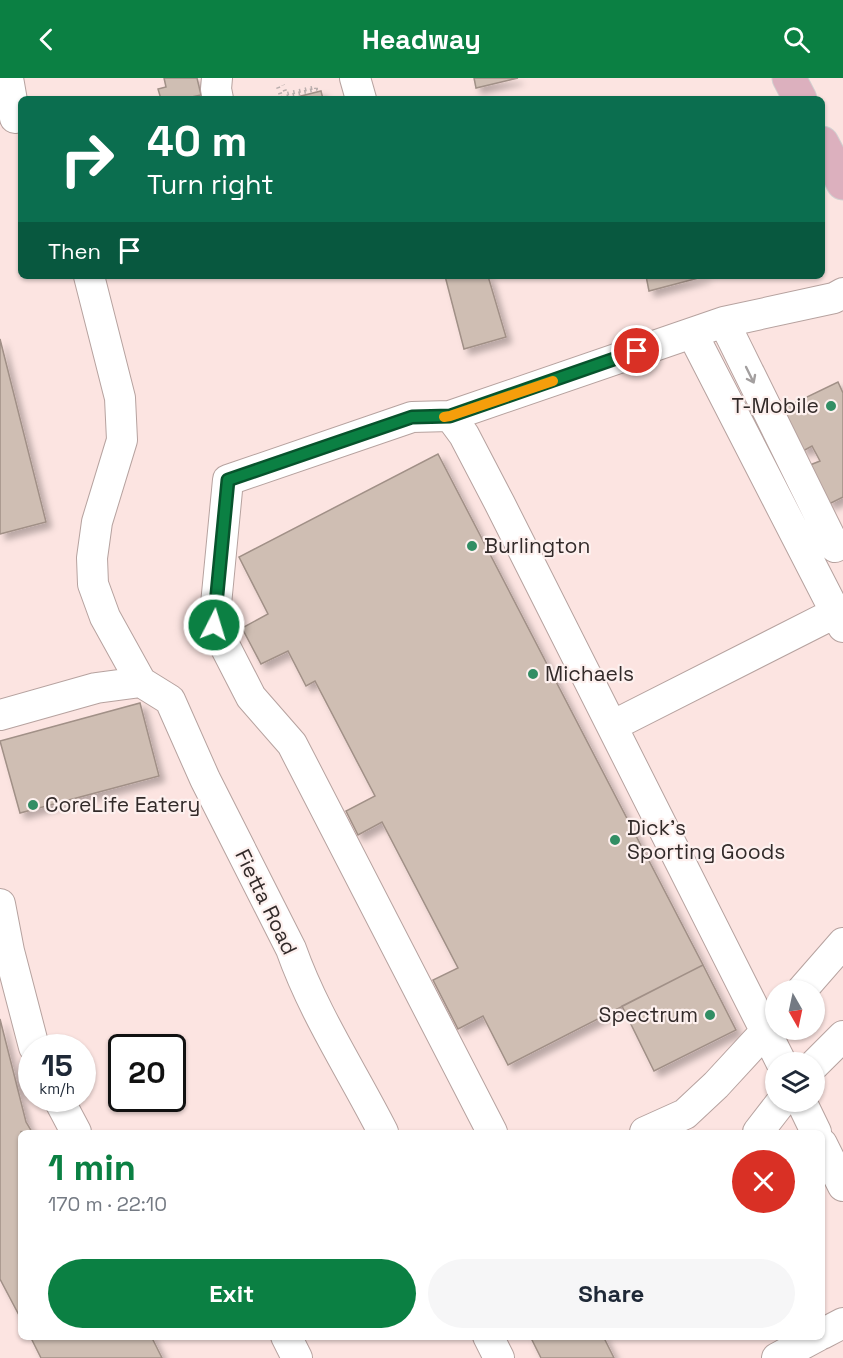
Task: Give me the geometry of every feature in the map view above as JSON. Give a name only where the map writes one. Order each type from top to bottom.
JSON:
[{"type":"main road","points":[[789,78],[798,96]]},
{"type":"main road","points":[[825,149],[843,183]]},
{"type":"lane","points":[[217,78],[217,96]]},
{"type":"lane","points":[[356,78],[360,96]]},
{"type":"lane","points":[[6,80],[15,118],[18,118]]},
{"type":"lane","points":[[0,715],[96,688],[141,682],[105,617],[93,584],[92,558],[97,522],[122,440],[120,398],[90,279]]},
{"type":"lane","points":[[491,1130],[292,744],[251,697],[214,625],[228,480],[412,417],[450,416],[724,322],[840,302]]},
{"type":"lane","points":[[612,726],[840,616],[829,550],[724,322]]},
{"type":"lane","points":[[692,333],[829,550]]},
{"type":"lane","points":[[450,416],[464,435],[612,726],[765,1014]]},
{"type":"lane","name":"Fietta Road","points":[[141,682],[170,700],[204,779],[291,949],[301,978],[319,1016],[382,1130]]},
{"type":"lane","points":[[0,904],[9,951],[31,1034]]},
{"type":"lane","points":[[811,980],[843,943]]},
{"type":"lane","points":[[649,1130],[685,1114],[716,1085],[765,1032]]},
{"type":"lane","points":[[825,1054],[843,1036]]},
{"type":"lane","points":[[65,1112],[75,1130]]},
{"type":"lane","points":[[760,1130],[773,1112]]},
{"type":"lane","points":[[806,1112],[815,1130]]},
{"type":"lane","points":[[825,1150],[843,1186]]},
{"type":"lane","points":[[825,1332],[843,1323]]},
{"type":"lane","points":[[288,1340],[297,1358]]},
{"type":"lane","points":[[490,1340],[499,1358]]},
{"type":"lane","points":[[777,1358],[811,1340]]},
{"type":"path","points":[[281,96],[281,86],[286,94],[316,87],[316,89],[292,96]]},
{"type":"shaded area","points":[[0,78],[843,78],[843,1358],[0,1358]]},
{"type":"building","points":[[164,78],[197,78],[201,95],[160,96],[158,89],[166,87]]},
{"type":"building","points":[[474,78],[518,78],[476,88]]},
{"type":"building","points":[[321,91],[322,96],[301,96]]},
{"type":"building","points":[[446,279],[489,279],[506,337],[464,349]]},
{"type":"building","points":[[647,279],[695,279],[649,291]]},
{"type":"building","points":[[0,339],[46,522],[0,534]]},
{"type":"building","points":[[838,382],[843,393],[843,497],[829,504],[810,465],[820,461],[812,446],[803,451],[782,409]]},
{"type":"building","points":[[438,454],[703,965],[508,1065],[483,1016],[458,1029],[433,980],[458,968],[382,822],[358,835],[346,811],[375,796],[315,681],[306,686],[288,651],[261,664],[242,628],[268,614],[239,557]]},
{"type":"building","points":[[140,703],[159,776],[20,813],[0,741]]},
{"type":"building","points":[[703,965],[736,1030],[654,1071],[622,1006]]},
{"type":"building","points":[[0,1019],[18,1090],[18,1112],[23,1112],[31,1130],[18,1130],[18,1313],[0,1279]]},
{"type":"building","points":[[32,1340],[153,1340],[162,1358],[41,1358]]},
{"type":"building","points":[[532,1340],[605,1340],[614,1358],[541,1358]]},
{"type":"slow traffic","points":[[444,417],[553,381]]},
{"type":"place","name":"T-Mobile","points":[[831,406]]},
{"type":"place","name":"Burlington","points":[[472,546]]},
{"type":"place","name":"Michaels","points":[[533,674]]},
{"type":"place","name":"CoreLife Eatery","points":[[33,805]]},
{"type":"place","name":"Dick's Sporting Goods","points":[[615,840]]},
{"type":"place","name":"Spectrum","points":[[710,1015]]},
{"type":"route","points":[[214,625],[228,480],[412,417],[450,416],[637,351]]}]
